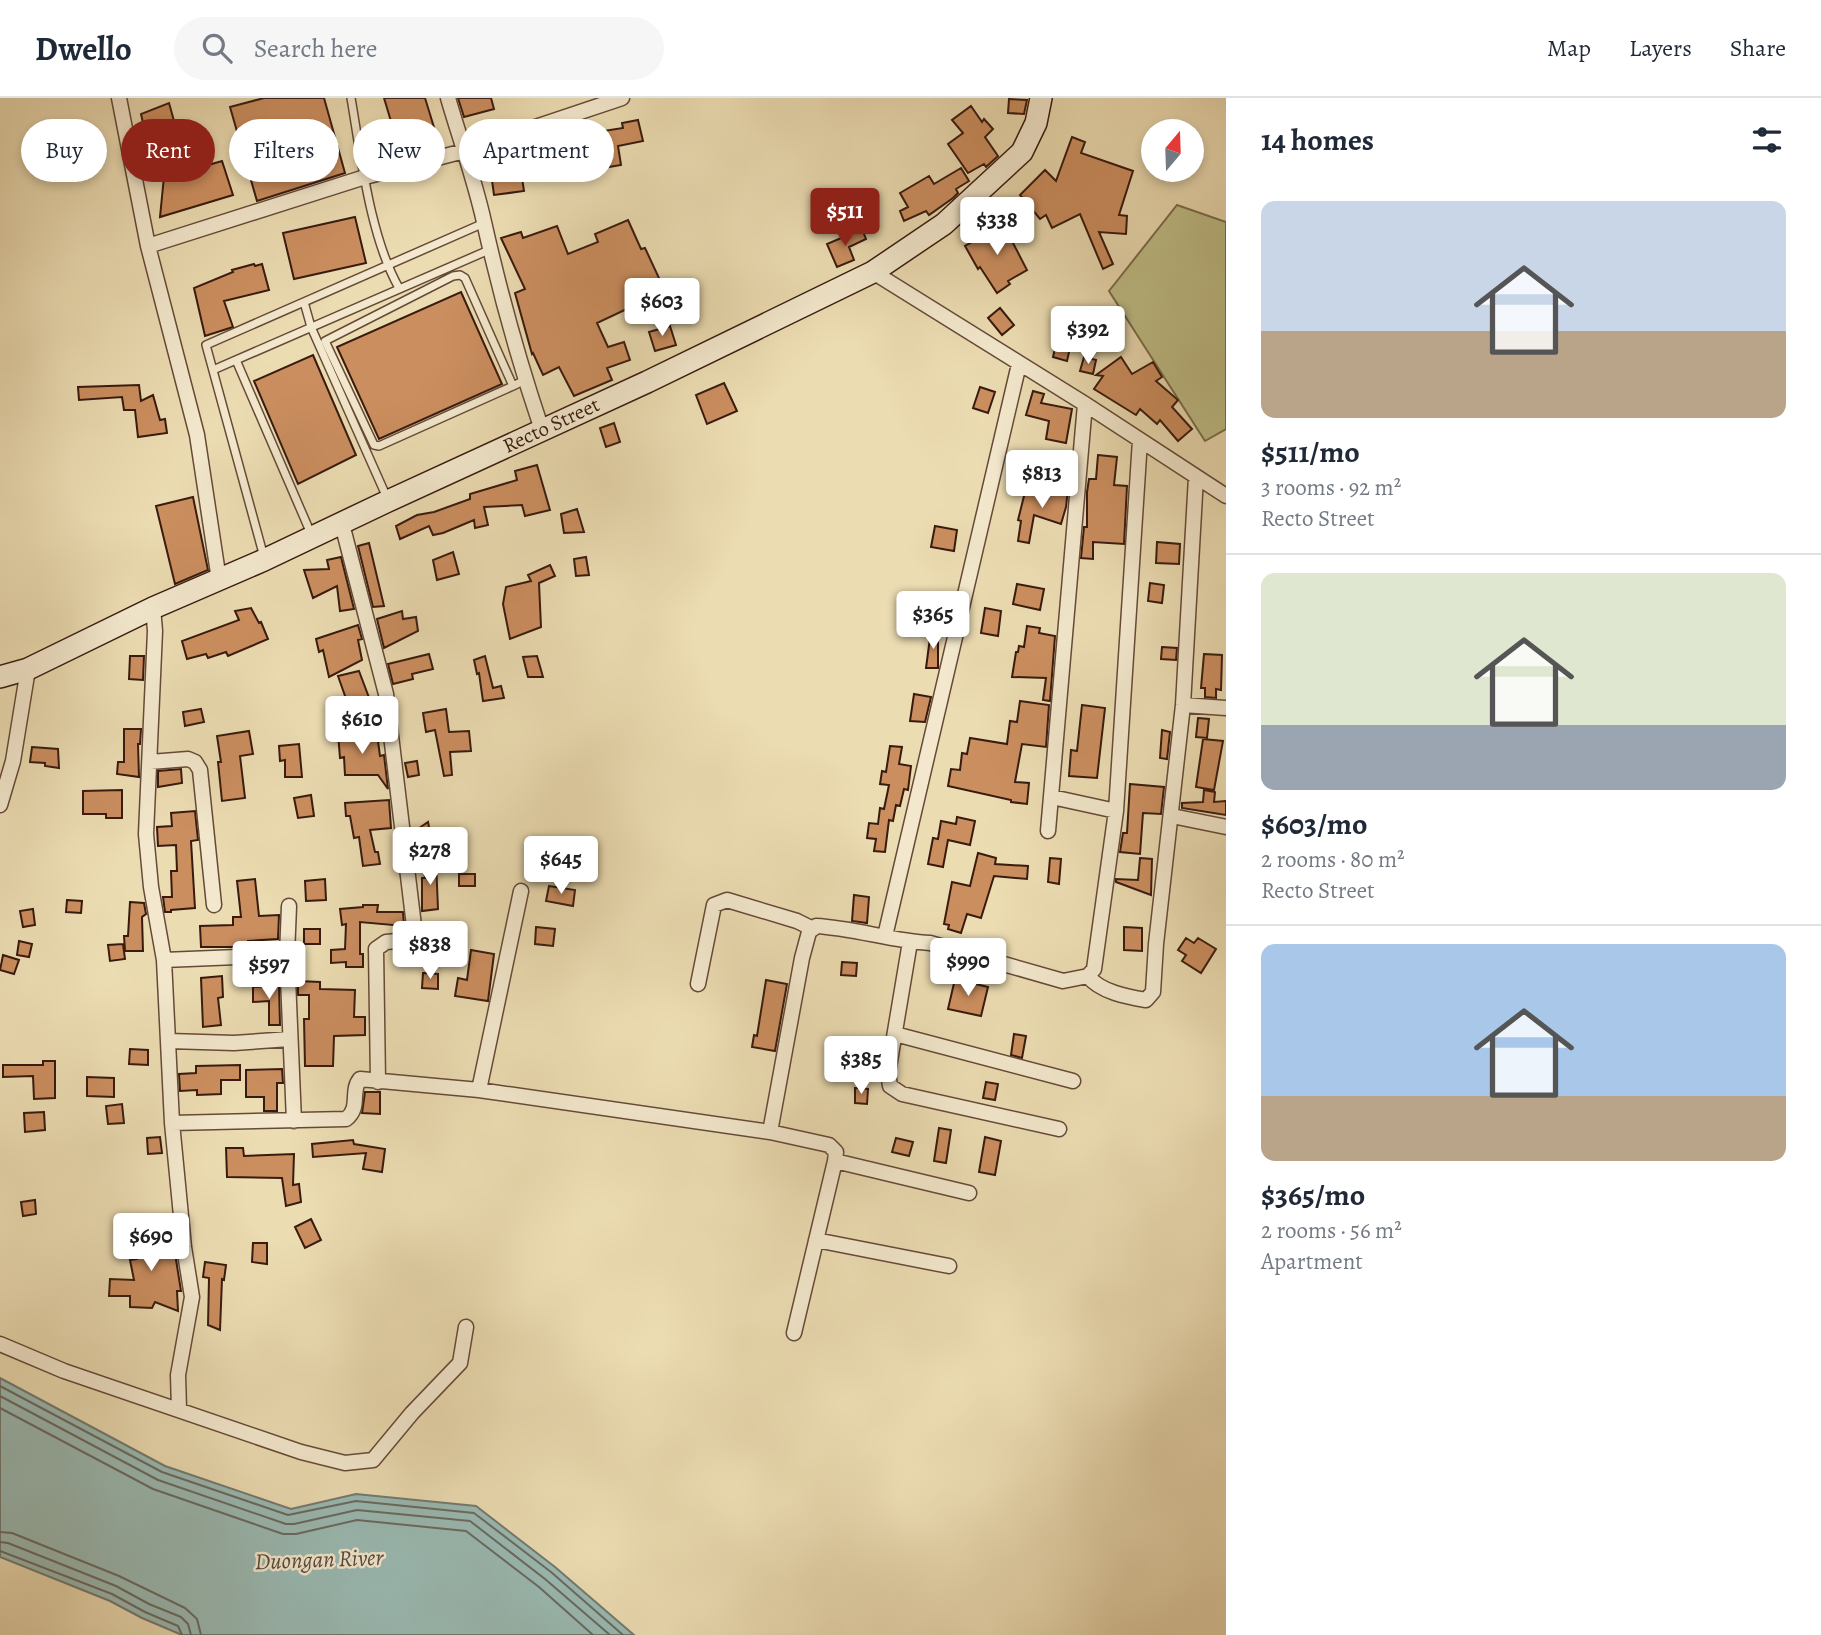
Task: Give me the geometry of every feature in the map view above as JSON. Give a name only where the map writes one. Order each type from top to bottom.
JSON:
[{"type":"street","points":[[119,98],[148,246],[197,435],[219,580]]},
{"type":"street","points":[[448,98],[459,134]]},
{"type":"street","points":[[559,119],[622,98]]},
{"type":"street","name":"Recto Street","points":[[0,677],[28,669],[153,608],[312,538],[873,272],[944,224],[1022,152],[1036,123],[1041,98]]},
{"type":"street","points":[[148,246],[353,181]]},
{"type":"street","points":[[473,182],[519,383],[542,430]]},
{"type":"street","points":[[873,272],[1085,404],[1226,496]]},
{"type":"street","points":[[885,936],[1019,364]]},
{"type":"street","points":[[1048,831],[1085,404]]},
{"type":"street","points":[[770,1132],[802,958],[809,932],[816,926],[839,927],[910,942],[930,943],[1063,981],[1088,976],[1094,969],[1116,811],[1140,440]]},
{"type":"street","points":[[1088,976],[1093,983],[1129,997],[1146,1000],[1153,992],[1158,920],[1183,705],[1196,477]]},
{"type":"street","points":[[342,524],[386,694],[414,926],[413,936],[408,940],[386,942],[376,949],[378,1082]]},
{"type":"street","points":[[153,608],[155,631],[146,834],[151,887],[164,960],[172,1123],[184,1247],[192,1297],[178,1375],[179,1409]]},
{"type":"street","points":[[0,805],[13,761],[28,669]]},
{"type":"street","points":[[1183,705],[1226,708]]},
{"type":"street","points":[[150,762],[188,759],[195,762],[200,770],[214,905]]},
{"type":"street","points":[[1052,797],[1116,811]]},
{"type":"street","points":[[1172,817],[1226,827]]},
{"type":"street","points":[[479,1090],[521,891]]},
{"type":"street","points":[[698,984],[714,905],[727,900],[796,921],[813,929]]},
{"type":"street","points":[[289,906],[287,955],[294,1121]]},
{"type":"street","points":[[910,942],[888,1073],[890,1086],[902,1094],[1059,1129]]},
{"type":"street","points":[[164,960],[287,955]]},
{"type":"street","points":[[895,1034],[1073,1081]]},
{"type":"street","points":[[169,1041],[234,1044],[290,1039]]},
{"type":"street","points":[[172,1123],[346,1119],[352,1115],[355,1108],[356,1084],[360,1079],[479,1090],[770,1132],[829,1145],[836,1152],[835,1161],[794,1333]]},
{"type":"street","points":[[835,1161],[969,1193]]},
{"type":"street","points":[[816,1240],[949,1266]]},
{"type":"street","points":[[0,1344],[64,1371],[345,1463],[373,1460],[412,1413],[460,1363],[466,1326]]},
{"type":"lane","points":[[351,98],[355,119]]},
{"type":"lane","points":[[366,182],[386,266],[399,288]]},
{"type":"lane","points":[[264,560],[206,345],[484,223]]},
{"type":"lane","points":[[213,370],[489,250]]},
{"type":"lane","points":[[453,275],[460,275],[465,278],[519,383],[379,446],[374,444],[325,341],[453,275]]},
{"type":"lane","points":[[304,302],[311,327],[388,500]]},
{"type":"lane","points":[[236,360],[312,538]]},
{"type":"shaded area","points":[[1177,205],[1226,222],[1226,429],[1205,441],[1109,291]]},
{"type":"water","name":"Duongan River","points":[[0,1378],[165,1466],[291,1509],[356,1494],[476,1506],[555,1567],[634,1635],[182,1635],[110,1601],[0,1557]]},
{"type":"building","points":[[264,98],[324,98],[330,119],[233,119],[230,107]]},
{"type":"building","points":[[384,98],[425,98],[431,119],[390,119]]},
{"type":"building","points":[[458,98],[491,98],[494,109],[464,117]]},
{"type":"building","points":[[1009,99],[1027,100],[1024,114],[1008,113]]},
{"type":"building","points":[[169,103],[173,119],[142,119],[141,114]]},
{"type":"building","points":[[971,106],[982,122],[984,119],[993,129],[985,137],[998,156],[986,167],[984,164],[968,173],[948,144],[963,133],[952,120]]},
{"type":"building","points":[[638,120],[643,141],[618,146],[621,165],[614,166],[614,129],[623,128],[622,123]]},
{"type":"building","points":[[1072,137],[1085,142],[1081,153],[1133,171],[1119,215],[1127,216],[1126,234],[1099,232],[1113,264],[1103,269],[1080,214],[1052,228],[1046,215],[1040,219],[1020,195],[1045,170],[1056,181]]},
{"type":"building","points":[[339,152],[345,173],[339,175]]},
{"type":"building","points":[[222,161],[233,195],[160,217],[163,182],[215,182],[215,163]]},
{"type":"building","points":[[961,168],[969,181],[956,189],[958,193],[953,198],[929,215],[926,211],[904,221],[900,211],[908,207],[900,193],[929,176],[934,184]]},
{"type":"building","points":[[252,182],[317,182],[257,201]]},
{"type":"building","points":[[492,182],[523,182],[524,191],[494,195]]},
{"type":"building","points":[[355,217],[366,263],[294,279],[283,233]]},
{"type":"building","points":[[628,220],[641,249],[645,248],[665,291],[597,323],[608,347],[624,342],[630,360],[607,368],[612,380],[574,396],[559,367],[543,375],[532,354],[515,293],[525,289],[501,238],[521,232],[523,238],[557,226],[568,254],[598,242],[595,234]]},
{"type":"building","points":[[1002,222],[1016,241],[1013,243],[1027,270],[1008,281],[1010,284],[997,293],[980,267],[978,269],[965,246]]},
{"type":"building","points":[[862,229],[866,239],[849,247],[854,260],[837,267],[827,244]]},
{"type":"building","points":[[262,264],[269,290],[224,301],[233,327],[205,336],[194,288],[233,272],[232,270]]},
{"type":"building","points":[[461,292],[502,384],[379,439],[337,347]]},
{"type":"building","points":[[1000,308],[1014,325],[1002,335],[988,318]]},
{"type":"building","points":[[670,326],[676,345],[655,351],[649,332]]},
{"type":"building","points":[[1057,340],[1071,343],[1067,361],[1053,357]]},
{"type":"building","points":[[313,355],[356,455],[298,484],[254,381]]},
{"type":"building","points":[[1084,357],[1096,360],[1093,374],[1080,371]]},
{"type":"building","points":[[1121,357],[1132,374],[1153,362],[1162,377],[1156,381],[1178,400],[1172,407],[1192,429],[1178,441],[1160,420],[1157,424],[1140,409],[1136,415],[1094,389],[1103,376],[1096,375]]},
{"type":"building","points":[[724,383],[737,411],[707,424],[696,395]]},
{"type":"building","points":[[139,385],[141,401],[153,395],[160,420],[165,419],[167,433],[138,437],[135,410],[124,410],[122,397],[79,400],[78,387]]},
{"type":"building","points":[[980,387],[995,392],[988,413],[973,408]]},
{"type":"building","points":[[1033,391],[1044,394],[1041,403],[1072,409],[1066,443],[1046,439],[1049,421],[1026,415]]},
{"type":"building","points":[[614,423],[620,442],[606,447],[600,428]]},
{"type":"building","points":[[1098,455],[1117,457],[1114,485],[1127,486],[1124,544],[1093,542],[1093,559],[1081,558],[1084,527],[1087,527],[1089,479],[1096,479]]},
{"type":"building","points":[[537,465],[550,510],[525,516],[522,505],[484,507],[488,525],[475,528],[474,520],[433,535],[429,526],[400,539],[396,526],[417,515],[470,499],[470,494],[517,480],[515,471]]},
{"type":"building","points":[[1050,485],[1068,489],[1061,524],[1034,515],[1029,543],[1018,541],[1021,521],[1018,520],[1025,492],[1048,498]]},
{"type":"building","points":[[193,497],[208,570],[175,584],[156,506]]},
{"type":"building","points":[[577,509],[584,532],[564,533],[561,514]]},
{"type":"building","points":[[935,526],[957,530],[954,551],[931,547]]},
{"type":"building","points":[[1157,542],[1180,544],[1179,564],[1156,563]]},
{"type":"building","points":[[369,543],[384,606],[373,607],[358,546]]},
{"type":"building","points":[[453,552],[459,574],[437,580],[433,560]]},
{"type":"building","points":[[341,557],[354,609],[340,611],[337,586],[313,598],[304,570],[329,569],[327,560]]},
{"type":"building","points":[[586,557],[589,575],[576,576],[574,559]]},
{"type":"building","points":[[550,565],[555,576],[539,583],[541,627],[510,639],[503,604],[506,587],[531,581],[528,575]]},
{"type":"building","points":[[1150,583],[1164,585],[1162,603],[1148,601]]},
{"type":"building","points":[[1017,584],[1044,589],[1040,610],[1013,604]]},
{"type":"building","points":[[251,608],[268,639],[228,656],[226,652],[208,658],[206,654],[187,659],[182,641],[239,620],[235,611]]},
{"type":"building","points":[[985,608],[1001,611],[998,636],[981,633]]},
{"type":"building","points":[[402,611],[403,619],[416,617],[418,631],[384,648],[377,619]]},
{"type":"building","points":[[358,625],[362,639],[358,640],[362,660],[329,677],[323,650],[319,652],[316,639]]},
{"type":"building","points":[[1027,626],[1040,628],[1039,633],[1055,636],[1050,701],[1043,700],[1046,678],[1012,677],[1016,652],[1019,646],[1024,647]]},
{"type":"building","points":[[931,630],[938,630],[938,668],[926,668]]},
{"type":"building","points":[[1162,647],[1177,648],[1176,660],[1161,659]]},
{"type":"building","points":[[429,654],[433,669],[412,674],[413,679],[393,684],[388,664]]},
{"type":"building","points":[[1204,654],[1222,655],[1221,690],[1216,689],[1216,698],[1205,697],[1205,688],[1201,688]]},
{"type":"building","points":[[130,656],[144,656],[143,680],[129,679]]},
{"type":"building","points":[[485,656],[493,688],[501,686],[504,698],[483,701],[474,660]]},
{"type":"building","points":[[537,656],[543,677],[528,677],[523,657]]},
{"type":"building","points":[[359,671],[371,703],[350,710],[338,676]]},
{"type":"building","points":[[914,694],[931,697],[925,722],[910,721]]},
{"type":"building","points":[[1020,701],[1049,705],[1046,747],[1022,744],[1015,782],[1029,783],[1027,804],[948,786],[951,769],[960,770],[962,753],[967,754],[970,738],[1007,744],[1010,721],[1017,722]]},
{"type":"building","points":[[1082,705],[1105,708],[1097,778],[1069,776],[1071,750],[1077,751]]},
{"type":"building","points":[[201,709],[204,722],[185,726],[183,712]]},
{"type":"building","points":[[446,709],[449,732],[469,731],[471,751],[450,752],[452,775],[444,776],[435,730],[426,732],[423,713]]},
{"type":"building","points":[[1198,718],[1209,719],[1207,738],[1196,737]]},
{"type":"building","points":[[124,729],[141,729],[138,744],[139,777],[117,774],[118,762],[124,762]]},
{"type":"building","points":[[1162,730],[1170,732],[1167,759],[1160,758]]},
{"type":"building","points":[[249,731],[253,754],[240,756],[245,798],[222,801],[217,736]]},
{"type":"building","points":[[356,732],[357,737],[377,734],[380,756],[384,755],[388,789],[378,775],[345,775],[344,757],[340,758],[338,733]]},
{"type":"building","points":[[1203,739],[1223,741],[1214,790],[1196,787]]},
{"type":"building","points":[[299,744],[302,777],[285,777],[285,760],[280,761],[279,746]]},
{"type":"building","points":[[890,746],[902,747],[899,764],[911,766],[908,790],[904,789],[900,806],[896,805],[893,821],[889,820],[885,852],[874,851],[876,839],[867,838],[869,823],[878,824],[880,808],[884,809],[889,785],[880,784],[882,771],[886,772]]},
{"type":"building","points":[[32,747],[58,749],[59,768],[30,762]]},
{"type":"building","points":[[417,761],[419,775],[408,777],[405,763]]},
{"type":"building","points":[[181,769],[182,783],[158,787],[158,771]]},
{"type":"building","points":[[1130,784],[1164,787],[1161,814],[1143,813],[1140,854],[1120,852],[1123,833],[1127,833]]},
{"type":"building","points":[[122,790],[122,818],[106,818],[106,814],[83,814],[83,791]]},
{"type":"building","points":[[1204,790],[1215,792],[1214,802],[1226,801],[1226,815],[1182,808],[1182,803],[1203,802]]},
{"type":"building","points":[[311,795],[314,816],[298,818],[294,798]]},
{"type":"building","points":[[389,800],[391,828],[370,830],[380,864],[363,866],[359,837],[354,838],[350,816],[346,816],[345,803]]},
{"type":"building","points":[[195,811],[198,840],[191,841],[195,908],[165,912],[163,897],[172,897],[171,871],[177,871],[176,845],[158,846],[157,827],[172,826],[171,813]]},
{"type":"building","points":[[957,817],[975,821],[970,845],[948,840],[943,867],[928,864],[933,838],[938,839],[941,821],[956,824]]},
{"type":"building","points":[[428,822],[431,837],[423,842],[415,831]]},
{"type":"building","points":[[978,853],[996,858],[995,864],[1028,866],[1027,879],[994,876],[981,918],[967,914],[961,933],[948,929],[949,925],[944,924],[952,882],[970,886]]},
{"type":"building","points":[[1050,858],[1061,859],[1059,884],[1048,882]]},
{"type":"building","points":[[1140,858],[1152,859],[1151,895],[1116,882],[1116,879],[1138,880]]},
{"type":"building","points":[[436,861],[438,909],[422,911],[422,878],[425,878],[423,862]]},
{"type":"building","points":[[459,874],[475,874],[475,886],[459,886]]},
{"type":"building","points":[[255,879],[259,916],[279,915],[278,939],[248,941],[248,947],[201,947],[200,926],[233,925],[233,917],[241,917],[237,881]]},
{"type":"building","points":[[325,879],[326,900],[306,901],[305,881]]},
{"type":"building","points":[[549,886],[575,890],[573,906],[546,901]]},
{"type":"building","points":[[854,895],[869,897],[867,923],[852,921]]},
{"type":"building","points":[[67,900],[82,901],[81,913],[66,912]]},
{"type":"building","points":[[130,902],[144,903],[146,914],[142,917],[143,951],[125,951],[124,936],[128,936]]},
{"type":"building","points":[[378,905],[377,912],[403,912],[404,926],[360,922],[360,954],[363,954],[363,967],[346,967],[346,962],[331,963],[331,950],[345,949],[346,924],[342,925],[340,909]]},
{"type":"building","points":[[33,909],[35,925],[23,927],[20,911]]},
{"type":"building","points":[[536,927],[555,929],[553,946],[535,944]]},
{"type":"building","points":[[1124,927],[1142,928],[1142,951],[1124,950]]},
{"type":"building","points":[[304,929],[320,929],[320,944],[304,944]]},
{"type":"building","points":[[1186,938],[1194,943],[1198,938],[1216,949],[1201,973],[1182,961],[1186,955],[1178,950]]},
{"type":"building","points":[[19,941],[32,944],[29,957],[17,955]]},
{"type":"building","points":[[123,944],[125,959],[110,961],[108,945]]},
{"type":"building","points":[[471,950],[494,954],[488,1001],[455,996],[458,978],[467,980]]},
{"type":"building","points":[[3,955],[19,960],[14,974],[0,970]]},
{"type":"building","points":[[842,962],[857,963],[856,976],[841,975]]},
{"type":"building","points":[[423,973],[438,974],[438,989],[422,988]]},
{"type":"building","points":[[222,976],[223,997],[218,998],[221,1025],[203,1027],[201,978]]},
{"type":"building","points":[[955,979],[988,987],[981,1016],[948,1009]]},
{"type":"building","points":[[766,980],[787,984],[775,1051],[752,1047],[754,1035],[757,1036]]},
{"type":"building","points":[[298,981],[320,982],[320,989],[355,990],[354,1017],[365,1017],[365,1035],[334,1036],[333,1066],[305,1066],[304,1019],[309,1019],[309,995],[298,995]]},
{"type":"building","points":[[279,986],[280,1025],[269,1025],[269,1001],[253,1002],[253,987]]},
{"type":"building","points":[[1014,1034],[1026,1036],[1022,1058],[1011,1055]]},
{"type":"building","points":[[130,1049],[148,1050],[148,1065],[129,1064]]},
{"type":"building","points":[[43,1061],[55,1061],[55,1098],[34,1099],[33,1076],[3,1077],[3,1065],[43,1065]]},
{"type":"building","points":[[240,1065],[240,1080],[221,1080],[221,1094],[197,1095],[197,1090],[180,1091],[179,1074],[196,1073],[196,1066]]},
{"type":"building","points":[[282,1069],[283,1083],[277,1083],[277,1111],[264,1111],[264,1097],[246,1097],[246,1070]]},
{"type":"building","points":[[87,1077],[114,1078],[114,1097],[87,1096]]},
{"type":"building","points":[[986,1082],[998,1084],[995,1100],[983,1098]]},
{"type":"building","points":[[855,1088],[868,1089],[867,1104],[855,1103]]},
{"type":"building","points":[[365,1092],[380,1092],[380,1114],[362,1113]]},
{"type":"building","points":[[122,1104],[124,1123],[108,1124],[106,1106]]},
{"type":"building","points":[[44,1112],[45,1130],[25,1132],[24,1113]]},
{"type":"building","points":[[939,1128],[951,1130],[946,1163],[934,1161]]},
{"type":"building","points":[[160,1137],[162,1153],[148,1154],[147,1138]]},
{"type":"building","points":[[985,1137],[1001,1141],[995,1175],[979,1172]]},
{"type":"building","points":[[896,1138],[913,1142],[909,1156],[892,1152]]},
{"type":"building","points":[[353,1140],[354,1144],[385,1149],[382,1172],[363,1169],[366,1153],[313,1157],[312,1144]]},
{"type":"building","points":[[226,1148],[243,1148],[244,1156],[294,1154],[293,1185],[299,1184],[301,1202],[286,1206],[282,1178],[227,1177]]},
{"type":"building","points":[[35,1200],[36,1214],[23,1216],[21,1202]]},
{"type":"building","points":[[311,1219],[321,1240],[305,1248],[295,1227]]},
{"type":"building","points":[[171,1228],[181,1291],[177,1291],[178,1311],[155,1302],[152,1308],[130,1307],[130,1296],[109,1296],[110,1279],[134,1280],[130,1260],[137,1259],[131,1239]]},
{"type":"building","points":[[253,1243],[267,1243],[267,1264],[252,1262]]},
{"type":"building","points":[[205,1262],[226,1265],[224,1280],[222,1279],[220,1330],[208,1325],[209,1278],[203,1277]]}]
